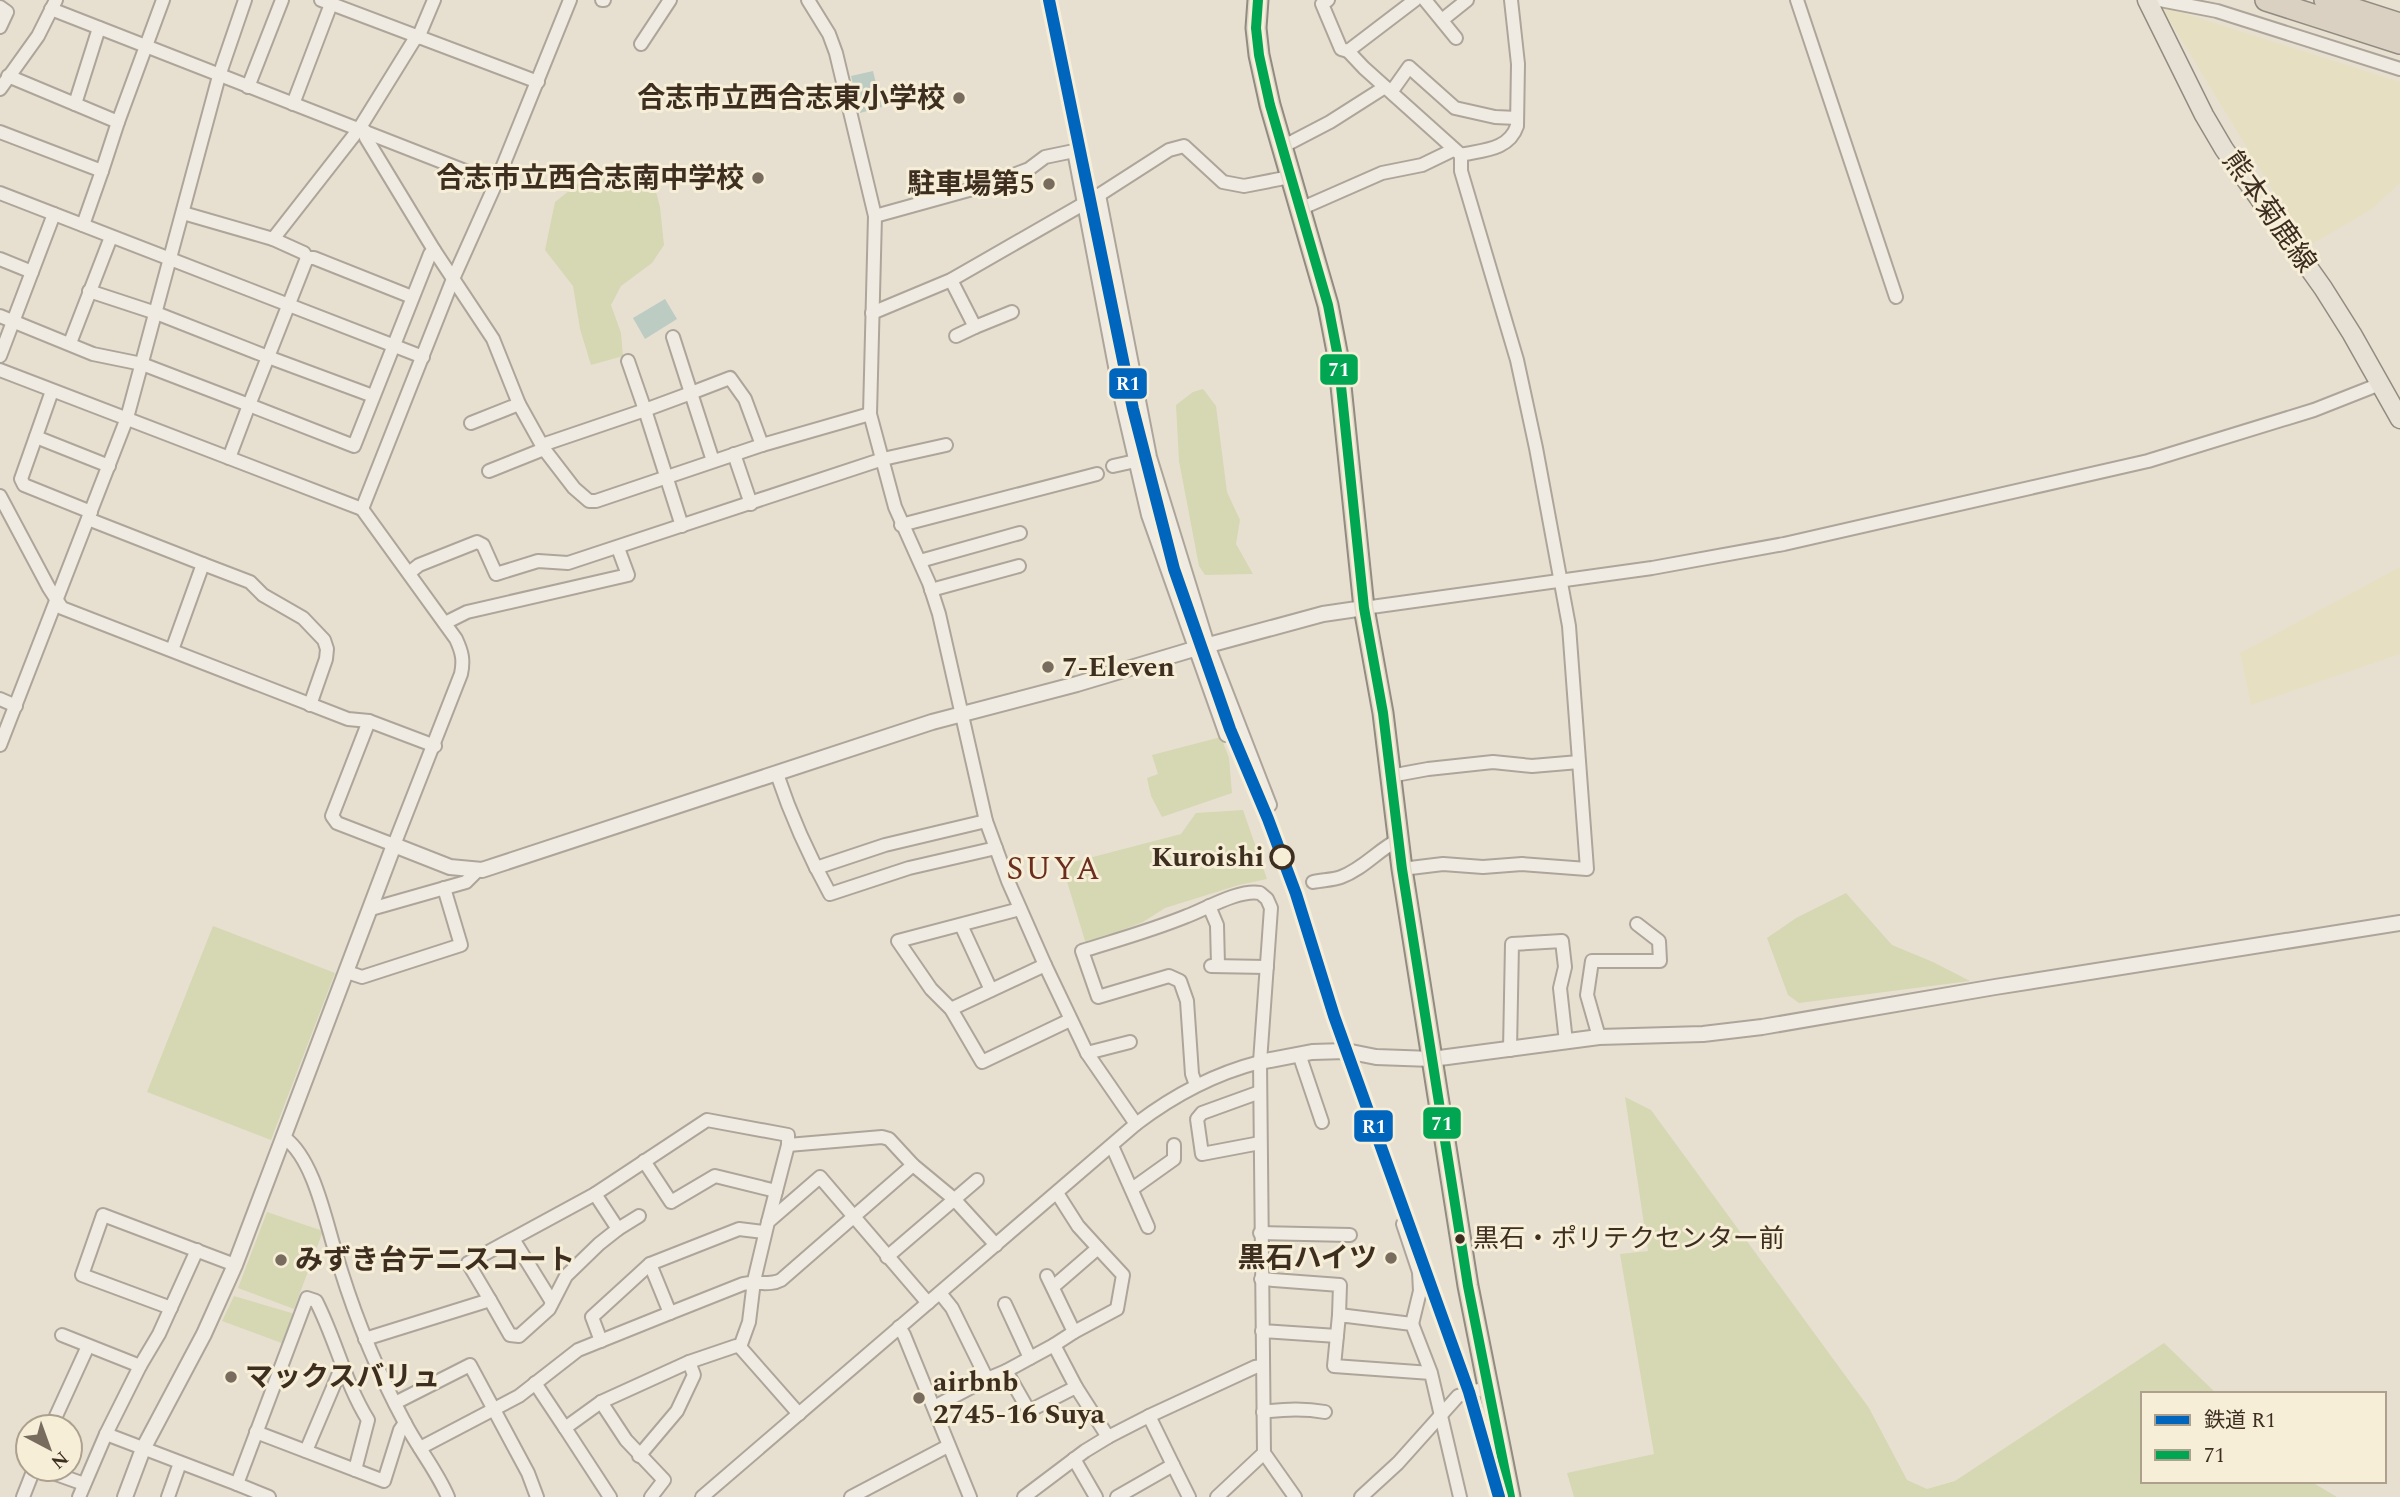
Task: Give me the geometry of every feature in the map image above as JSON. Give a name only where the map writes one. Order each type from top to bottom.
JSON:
[{"type":"highway","points":[[1258,0],[1256,28],[1259,55],[1290,177],[1328,305],[1338,357],[1364,608],[1382,713],[1402,869],[1468,1286],[1510,1497]]},
{"type":"highway","points":[[2266,0],[2400,43]]},
{"type":"highway","points":[[2325,0],[2400,24]]},
{"type":"main road","name":"熊本菊鹿線","points":[[2147,0],[2204,116],[2224,149],[2323,288],[2399,413]]},
{"type":"street","points":[[83,225],[163,0]]},
{"type":"street","points":[[0,746],[127,418],[219,76],[245,0]]},
{"type":"street","points":[[248,87],[282,0]]},
{"type":"street","points":[[273,239],[362,130],[417,38],[434,0]]},
{"type":"street","points":[[362,509],[453,279],[496,183],[570,0]]},
{"type":"street","points":[[641,44],[670,0]]},
{"type":"street","points":[[808,0],[829,34],[836,53],[875,216],[870,414],[901,524],[931,590],[986,821],[1020,908],[1070,1020],[1087,1053],[1136,1124]]},
{"type":"street","points":[[1328,0],[1322,4],[1341,49],[1348,51],[1457,153],[1517,360],[1569,625],[1587,869],[1522,864],[1483,867],[1443,864],[1402,869]]},
{"type":"street","points":[[1348,51],[1415,0]]},
{"type":"street","points":[[1425,0],[1456,38]]},
{"type":"street","points":[[1442,20],[1468,0]]},
{"type":"street","points":[[1300,209],[1382,173],[1422,165],[1457,153],[1503,145],[1514,135],[1518,64],[1511,0]]},
{"type":"street","points":[[1797,0],[1896,297]]},
{"type":"street","points":[[2160,0],[2217,11],[2400,69]]},
{"type":"street","points":[[293,104],[332,2],[417,38],[538,82]]},
{"type":"street","points":[[0,89],[38,36],[53,5],[145,47],[496,183]]},
{"type":"street","points":[[0,7],[7,12],[0,27]]},
{"type":"street","points":[[75,104],[99,28]]},
{"type":"street","points":[[1282,147],[1388,89],[1409,66],[1455,108],[1495,117],[1517,118]]},
{"type":"street","points":[[8,76],[118,122]]},
{"type":"street","points":[[362,130],[434,250],[493,339],[519,404],[543,447],[574,488],[589,500],[596,501],[762,445],[870,414]]},
{"type":"street","points":[[0,132],[102,171]]},
{"type":"street","points":[[872,313],[951,280],[1099,195],[1169,150],[1184,146],[1223,183],[1244,186],[1290,177]]},
{"type":"street","points":[[875,216],[987,185],[1029,169],[1045,156],[1074,151],[1134,461],[1148,516],[1201,647],[1270,805]]},
{"type":"street","points":[[0,193],[424,357]]},
{"type":"street","points":[[1099,195],[1150,457],[1226,735]]},
{"type":"street","points":[[183,212],[273,239],[304,253],[307,258]]},
{"type":"street","points":[[0,356],[54,214]]},
{"type":"street","points":[[70,343],[111,237]]},
{"type":"street","points":[[0,316],[93,354],[142,364],[354,446],[412,297],[434,250]]},
{"type":"street","points":[[307,258],[314,258],[412,297]]},
{"type":"street","points":[[229,458],[307,258]]},
{"type":"street","points":[[0,259],[32,272]]},
{"type":"street","points":[[951,280],[975,327]]},
{"type":"street","points":[[89,291],[156,313],[373,396]]},
{"type":"street","points":[[956,336],[1012,312]]},
{"type":"street","points":[[673,337],[713,461]]},
{"type":"street","points":[[628,361],[682,526]]},
{"type":"street","points":[[0,370],[362,509],[462,651],[463,663],[435,746],[394,845],[235,1265],[204,1334],[143,1449],[125,1497]]},
{"type":"street","points":[[489,471],[543,447],[730,379],[745,399],[762,445]]},
{"type":"street","points":[[369,721],[332,816],[337,823],[450,867],[478,870],[505,864],[962,713],[1077,684],[1323,614],[1652,568],[1784,544],[2148,461],[2314,410],[2380,384]]},
{"type":"street","points":[[52,391],[21,479],[24,485],[89,516],[250,582],[263,595],[303,618],[324,640],[326,659],[310,705]]},
{"type":"street","points":[[471,423],[519,404]]},
{"type":"street","points":[[36,437],[109,466]]},
{"type":"street","points":[[409,573],[419,565],[477,542],[483,545],[496,574],[536,562],[568,563],[883,459],[946,445]]},
{"type":"street","points":[[734,454],[751,504]]},
{"type":"street","points":[[1113,466],[1150,457]]},
{"type":"street","points":[[901,524],[1097,474]]},
{"type":"street","points":[[0,496],[62,608],[310,705],[348,719],[369,721],[435,746]]},
{"type":"street","points":[[920,561],[1020,533]]},
{"type":"street","points":[[445,624],[467,612],[628,575],[618,548]]},
{"type":"street","points":[[172,649],[203,564]]},
{"type":"street","points":[[931,590],[1019,566]]},
{"type":"street","points":[[0,699],[16,706]]},
{"type":"street","points":[[1390,776],[1493,762],[1532,766],[1579,762]]},
{"type":"street","points":[[777,774],[789,808],[830,894],[909,868],[996,848]]},
{"type":"street","points":[[816,868],[885,845],[986,821]]},
{"type":"street","points":[[1313,882],[1342,877],[1383,847],[1398,840]]},
{"type":"street","points":[[371,909],[466,883],[478,870]]},
{"type":"street","points":[[347,972],[362,977],[461,945],[444,888]]},
{"type":"street","points":[[1196,1084],[1192,1074],[1187,1001],[1180,981],[1169,976],[1098,997],[1082,951],[1255,892],[1267,899],[1271,908],[1260,1062],[1264,1453],[1295,1497]]},
{"type":"street","points":[[1209,906],[1217,925],[1214,966],[1267,967]]},
{"type":"street","points":[[1020,908],[898,942],[931,989],[951,1009],[982,1062],[1070,1020]]},
{"type":"street","points":[[702,1497],[1136,1124],[1162,1104],[1196,1084],[1238,1068],[1299,1054],[1346,1051],[1376,1057],[1432,1059],[1599,1037],[1703,1034],[1762,1027],[1996,986],[2400,923]]},
{"type":"street","points":[[1599,1037],[1587,995],[1592,961],[1660,961],[1658,941],[1637,924]]},
{"type":"street","points":[[961,925],[991,990]]},
{"type":"street","points":[[1510,1050],[1512,944],[1562,941],[1565,967],[1560,988],[1566,1042]]},
{"type":"street","points":[[951,1009],[1045,965]]},
{"type":"street","points":[[1087,1053],[1130,1042]]},
{"type":"street","points":[[1299,1054],[1322,1122]]},
{"type":"street","points":[[1260,1092],[1202,1113],[1197,1119],[1202,1154],[1260,1143]]},
{"type":"street","points":[[639,1216],[599,1244],[566,1276],[549,1309],[519,1336],[510,1335],[468,1263],[595,1194],[707,1120],[788,1135],[788,1145],[754,1281],[749,1322],[740,1347]]},
{"type":"street","points":[[788,1145],[882,1137],[889,1139],[913,1165],[954,1199],[996,1245]]},
{"type":"street","points":[[285,1138],[300,1152],[311,1177],[347,1293],[377,1368],[448,1497]]},
{"type":"street","points":[[1132,1189],[1174,1159],[1174,1145]]},
{"type":"street","points":[[1112,1146],[1148,1227]]},
{"type":"street","points":[[644,1161],[671,1202],[715,1176],[776,1191]]},
{"type":"street","points":[[420,1448],[519,1396],[578,1350],[754,1281],[775,1284],[913,1165]]},
{"type":"street","points":[[601,1340],[592,1317],[650,1264],[739,1229],[766,1227],[820,1177],[928,1303]]},
{"type":"street","points":[[887,1257],[976,1180]]},
{"type":"street","points":[[934,1407],[1006,1371],[1117,1309],[1123,1275],[1078,1226],[1057,1193]]},
{"type":"street","points":[[595,1194],[618,1229]]},
{"type":"street","points":[[171,1308],[82,1275],[103,1215],[235,1265]]},
{"type":"street","points":[[1403,1224],[1419,1272],[1420,1291],[1412,1324],[1430,1373],[1460,1497]]},
{"type":"street","points":[[1260,1233],[1350,1235]]},
{"type":"street","points":[[513,1239],[552,1302]]},
{"type":"street","points":[[1074,1332],[1050,1282],[1098,1248]]},
{"type":"street","points":[[79,1497],[106,1434],[171,1308],[197,1250]]},
{"type":"street","points":[[650,1264],[670,1313]]},
{"type":"street","points":[[1261,1279],[1340,1285],[1334,1366],[1430,1373]]},
{"type":"street","points":[[940,1293],[952,1308],[987,1379]]},
{"type":"street","points":[[237,1484],[307,1298],[316,1301],[357,1402],[368,1420],[355,1470]]},
{"type":"street","points":[[365,1339],[490,1300]]},
{"type":"street","points":[[1005,1304],[1030,1358]]},
{"type":"street","points":[[1339,1315],[1412,1324]]},
{"type":"street","points":[[899,1327],[970,1497]]},
{"type":"street","points":[[1262,1331],[1337,1336]]},
{"type":"street","points":[[62,1335],[140,1366]]},
{"type":"street","points":[[1054,1345],[1076,1387],[1108,1437]]},
{"type":"street","points":[[57,1413],[88,1346]]},
{"type":"street","points":[[565,1427],[601,1402],[689,1362],[736,1346],[740,1347],[799,1414]]},
{"type":"street","points":[[639,1455],[677,1411],[694,1376],[689,1362]]},
{"type":"street","points":[[395,1403],[470,1365],[528,1472],[537,1497]]},
{"type":"street","points":[[306,1451],[342,1366]]},
{"type":"street","points":[[1024,1497],[1042,1492],[1074,1459],[1108,1437],[1262,1366]]},
{"type":"street","points":[[1006,1371],[1029,1411],[1076,1387]]},
{"type":"street","points":[[535,1383],[610,1497]]},
{"type":"street","points":[[1361,1497],[1398,1463],[1458,1396],[1489,1387]]},
{"type":"street","points":[[601,1402],[639,1455],[664,1480],[651,1497]]},
{"type":"street","points":[[1263,1412],[1282,1409],[1325,1412]]},
{"type":"street","points":[[1149,1416],[1189,1497]]},
{"type":"street","points":[[256,1432],[384,1482],[400,1430],[405,1423]]},
{"type":"street","points":[[106,1434],[269,1497]]},
{"type":"street","points":[[851,1497],[948,1446]]},
{"type":"street","points":[[1217,1497],[1264,1453]]},
{"type":"street","points":[[1074,1459],[1096,1497]]},
{"type":"street","points":[[168,1497],[180,1464]]},
{"type":"street","points":[[1117,1497],[1173,1465]]},
{"type":"shaded area","points":[[2161,6],[2400,82],[2400,183],[2372,209],[2307,247]]},
{"type":"shaded area","points":[[873,71],[882,107],[860,113],[851,76]]},
{"type":"shaded area","points":[[665,299],[677,319],[645,339],[633,318]]},
{"type":"shaded area","points":[[2400,567],[2400,654],[2251,705],[2240,653]]},
{"type":"green space","points":[[626,168],[651,173],[660,207],[664,245],[652,263],[621,286],[611,305],[621,333],[623,356],[591,365],[580,329],[573,286],[545,250],[555,202],[584,179]]},
{"type":"green space","points":[[1203,389],[1216,406],[1227,492],[1240,520],[1236,544],[1253,574],[1205,575],[1199,566],[1179,461],[1176,405],[1193,392]]},
{"type":"green space","points":[[1221,737],[1229,758],[1232,793],[1162,817],[1151,796],[1147,778],[1158,774],[1152,755]]},
{"type":"green space","points":[[1243,810],[1267,879],[1165,908],[1143,922],[1086,944],[1062,865],[1181,834],[1196,813]]},
{"type":"green space","points":[[1846,893],[1892,945],[1970,981],[1799,1003],[1788,995],[1767,938],[1796,918]]},
{"type":"green space","points":[[213,926],[335,973],[271,1140],[147,1092]]},
{"type":"green space","points":[[1625,1097],[1651,1110],[1869,1408],[1907,1480],[1927,1489],[1955,1481],[2164,1343],[2215,1392],[2141,1392],[2141,1483],[2313,1483],[2337,1497],[1574,1497],[1567,1473],[1654,1454],[1620,1254],[1648,1251]]},
{"type":"green space","name":"みずき台テニスコート","points":[[267,1212],[323,1231],[294,1309],[238,1288]]},
{"type":"green space","points":[[234,1296],[295,1314],[284,1344],[222,1321]]},
{"type":"rail line","name":"R1","points":[[1049,0],[1133,409],[1174,569],[1230,729],[1296,894],[1334,1016],[1469,1392],[1499,1497]]},
{"type":"transit line","name":"71","points":[[1258,0],[1256,28],[1259,55],[1270,105],[1328,305],[1338,357],[1364,608],[1383,713],[1402,869],[1468,1286],[1510,1497]]},
{"type":"place","name":"合志市立西合志東小学校","points":[[959,98]]},
{"type":"place","name":"合志市立西合志南中学校","points":[[758,178]]},
{"type":"place","name":"駐車場第5","points":[[1049,184]]},
{"type":"place","name":"7-Eleven","points":[[1048,667]]},
{"type":"place","name":"Kuroishi","points":[[1282,857]]},
{"type":"place","name":"黒石・ポリテクセンター前","points":[[1460,1239]]},
{"type":"place","name":"黒石ハイツ","points":[[1391,1258]]},
{"type":"place","name":"みずき台テニスコート","points":[[281,1260]]},
{"type":"place","name":"マックスバリュ","points":[[231,1377]]},
{"type":"place","name":"airbnb 2745-16 Suya","points":[[919,1398]]},
{"type":"district","name":"SUYA","points":[[1054,869]]}]
